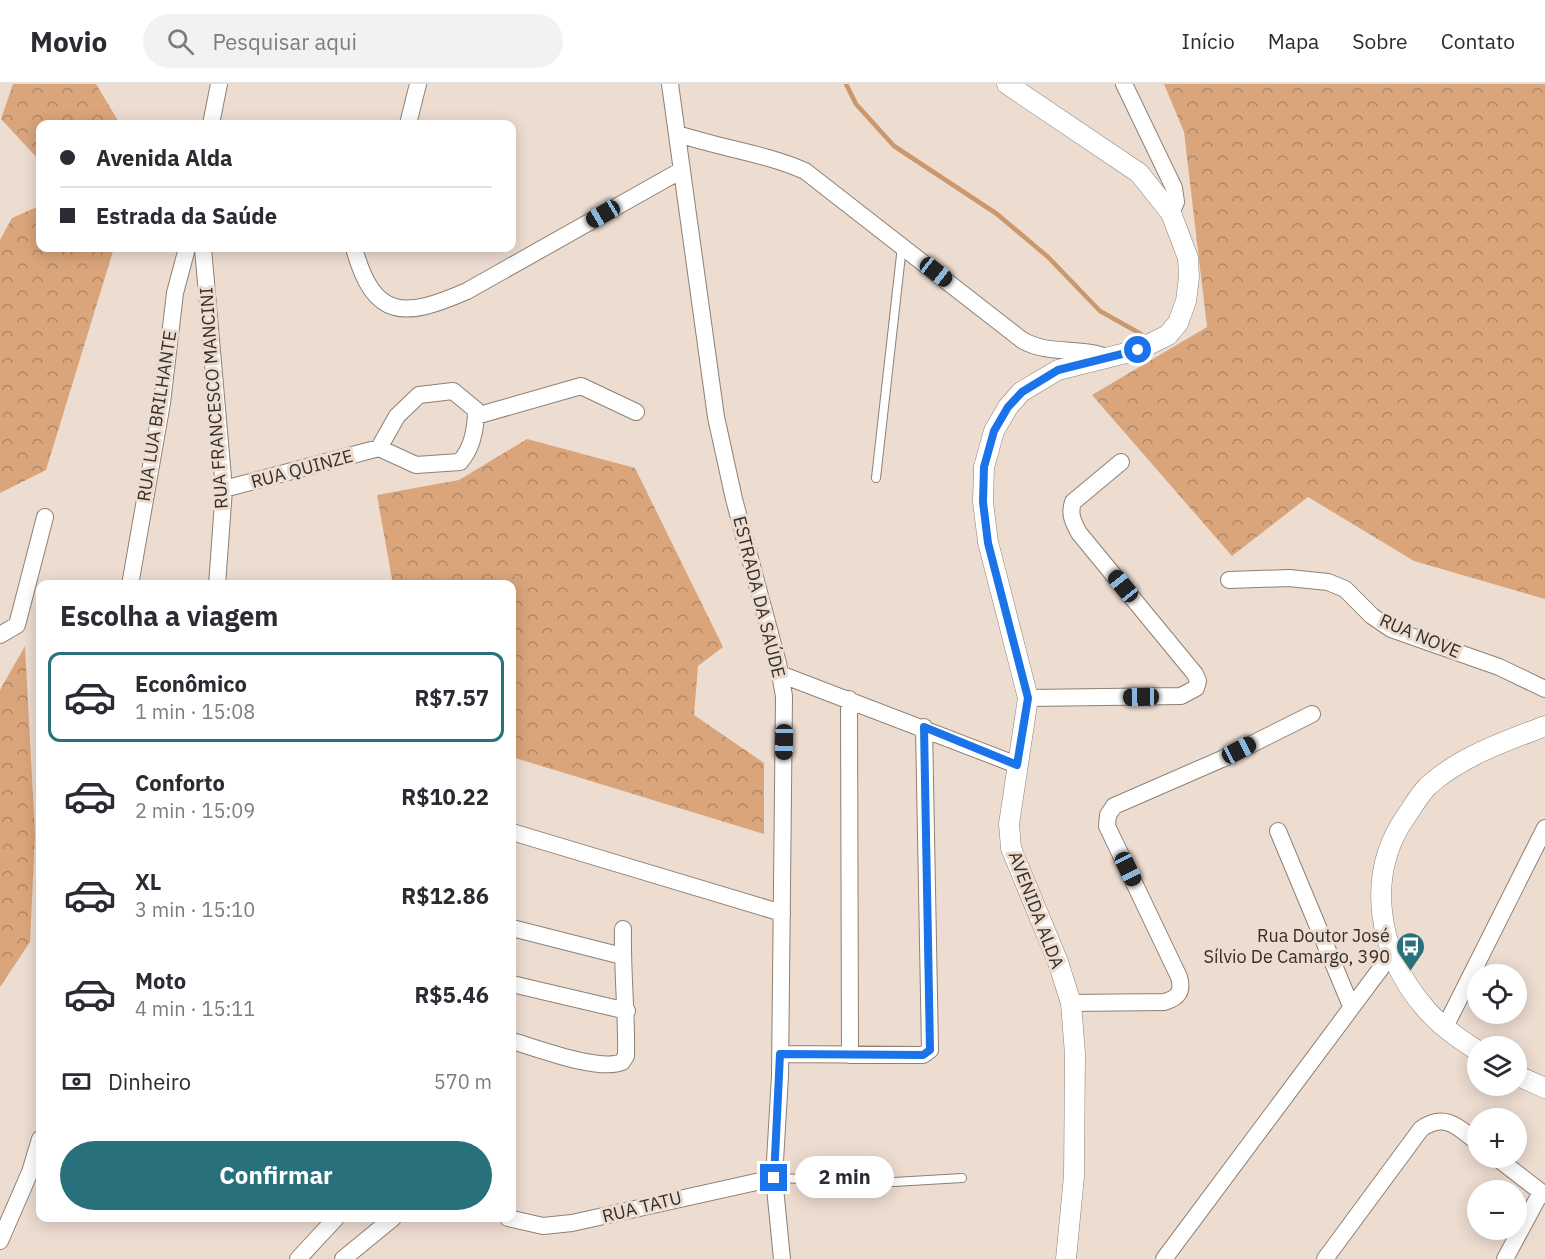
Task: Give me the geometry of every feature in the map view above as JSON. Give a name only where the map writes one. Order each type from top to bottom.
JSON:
[{"type":"street","points":[[212,120],[219,84]]},
{"type":"street","points":[[409,120],[418,84]]},
{"type":"street","name":"ESTRADA DA SAÚDE","points":[[670,84],[678,134],[680,171],[716,417],[734,500],[780,674],[784,730],[782,913],[780,1054],[774,1178],[782,1259]]},
{"type":"street","name":"AVENIDA ALDA","points":[[1007,84],[1127,163],[1153,190],[1171,213],[1188,258],[1190,278],[1186,301],[1178,323],[1168,335],[1152,345],[1058,370],[1022,392],[1008,407],[994,431],[984,467],[983,502],[988,543],[1028,698],[1009,824],[1011,848],[1058,962],[1071,1003],[1075,1054],[1074,1176],[1066,1259]]},
{"type":"street","points":[[1124,84],[1174,188],[1176,202],[1171,213]]},
{"type":"street","points":[[678,134],[718,148],[779,160],[805,171],[1034,347],[1097,353],[1109,358]]},
{"type":"street","points":[[355,252],[362,275],[373,292],[386,305],[407,310],[433,306],[467,291],[680,171]]},
{"type":"street","name":"RUA LUA BRILHANTE","points":[[131,580],[162,403],[175,293],[186,252]]},
{"type":"street","name":"RUA FRANCESCO MANCINI","points":[[202,252],[224,489],[217,580]]},
{"type":"street","points":[[476,416],[581,386],[636,412]]},
{"type":"street","points":[[453,391],[476,410],[470,451],[460,462],[416,465],[379,448],[397,416],[419,395],[453,391]]},
{"type":"street","name":"RUA QUINZE","points":[[224,489],[379,448]]},
{"type":"street","points":[[1028,698],[1181,696],[1196,688],[1198,681],[1195,674],[1079,533],[1072,519],[1071,510],[1074,502],[1121,462]]},
{"type":"street","points":[[0,635],[17,625],[45,517]]},
{"type":"street","name":"RUA NOVE","points":[[1229,580],[1278,578],[1328,582],[1345,589],[1372,616],[1391,629],[1499,667],[1545,689]]},
{"type":"street","points":[[780,674],[924,727],[1017,765]]},
{"type":"street","points":[[849,699],[850,1055]]},
{"type":"street","points":[[1071,1003],[1164,1002],[1179,994],[1181,987],[1179,976],[1107,826],[1108,815],[1114,806],[1222,759],[1312,714]]},
{"type":"street","points":[[1467,1043],[1426,1009],[1409,987],[1393,952],[1383,922],[1380,892],[1386,852],[1398,827],[1427,787],[1478,752],[1545,726]]},
{"type":"street","points":[[780,1054],[923,1055],[930,1050],[924,727]]},
{"type":"street","points":[[1445,1027],[1545,828]]},
{"type":"street","points":[[1278,831],[1351,1006]]},
{"type":"street","points":[[516,833],[782,913]]},
{"type":"street","points":[[516,929],[622,956]]},
{"type":"street","points":[[516,1042],[595,1064],[616,1065],[626,1056],[627,1011],[622,956],[623,929]]},
{"type":"street","points":[[1164,1259],[1393,952]]},
{"type":"street","points":[[516,985],[627,1011]]},
{"type":"street","points":[[1527,1081],[1543,1089]]},
{"type":"street","points":[[1325,1259],[1421,1129],[1438,1120],[1448,1122],[1467,1135]]},
{"type":"street","points":[[0,1241],[30,1172],[36,1152]]},
{"type":"street","points":[[1505,1259],[1543,1193],[1510,1168]]},
{"type":"street","name":"RUA TATU","points":[[516,1220],[543,1226],[572,1223],[774,1178]]},
{"type":"street","points":[[298,1259],[332,1222]]},
{"type":"street","points":[[343,1259],[388,1222]]},
{"type":"lane","points":[[876,478],[902,246]]},
{"type":"lane","points":[[774,1178],[894,1182],[962,1178]]},
{"type":"green space","points":[[13,84],[96,84],[118,120],[36,120],[36,157],[1,119]]},
{"type":"green space","points":[[1164,84],[1545,84],[1545,599],[1414,561],[1308,497],[1232,556],[1092,395],[1207,327],[1184,132]]},
{"type":"green space","points":[[36,207],[36,252],[113,252],[46,470],[0,493],[0,240],[12,218]]},
{"type":"green space","points":[[527,439],[635,468],[723,647],[698,666],[694,715],[764,763],[764,834],[516,758],[516,580],[392,580],[377,495],[459,480]]},
{"type":"green space","points":[[25,646],[35,834],[30,942],[0,987],[0,690]]},
{"type":"waterway","points":[[846,84],[856,104],[894,146],[997,214],[1048,257],[1100,311],[1141,334]]},
{"type":"place","name":"Rua Doutor José Sílvio De Camargo, 390","points":[[1411,972]]},
{"type":"route","points":[[774,1178],[780,1054],[923,1055],[930,1050],[924,727],[1017,765],[1028,698],[988,543],[983,502],[984,467],[994,431],[1008,407],[1022,392],[1058,370],[1138,350]]}]
